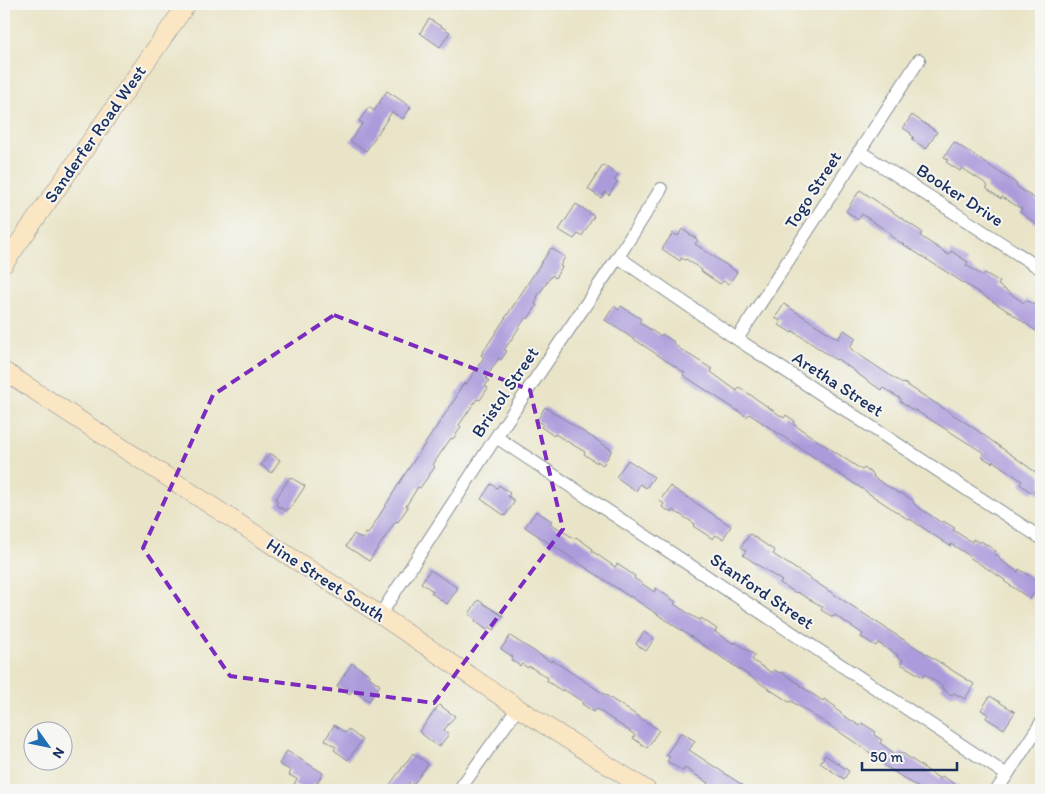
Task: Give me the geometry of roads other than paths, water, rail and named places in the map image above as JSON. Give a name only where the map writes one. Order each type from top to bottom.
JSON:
[{"type":"street","name":"Sanderfer Road West","points":[[4,264],[188,4]]},
{"type":"street","name":"Togo Street","points":[[737,339],[919,60]]},
{"type":"street","name":"Booker Drive","points":[[859,151],[1041,269]]},
{"type":"street","name":"Bristol Street","points":[[380,615],[496,437],[618,257],[661,189]]},
{"type":"street","name":"Aretha Street","points":[[618,257],[737,339],[1041,538]]},
{"type":"street","name":"Hine Street South","points":[[4,371],[380,615],[518,708],[647,790]]},
{"type":"street","name":"Stanford Street","points":[[496,437],[1007,775]]},
{"type":"street","points":[[459,790],[518,708]]},
{"type":"street","points":[[997,790],[1041,723]]}]
